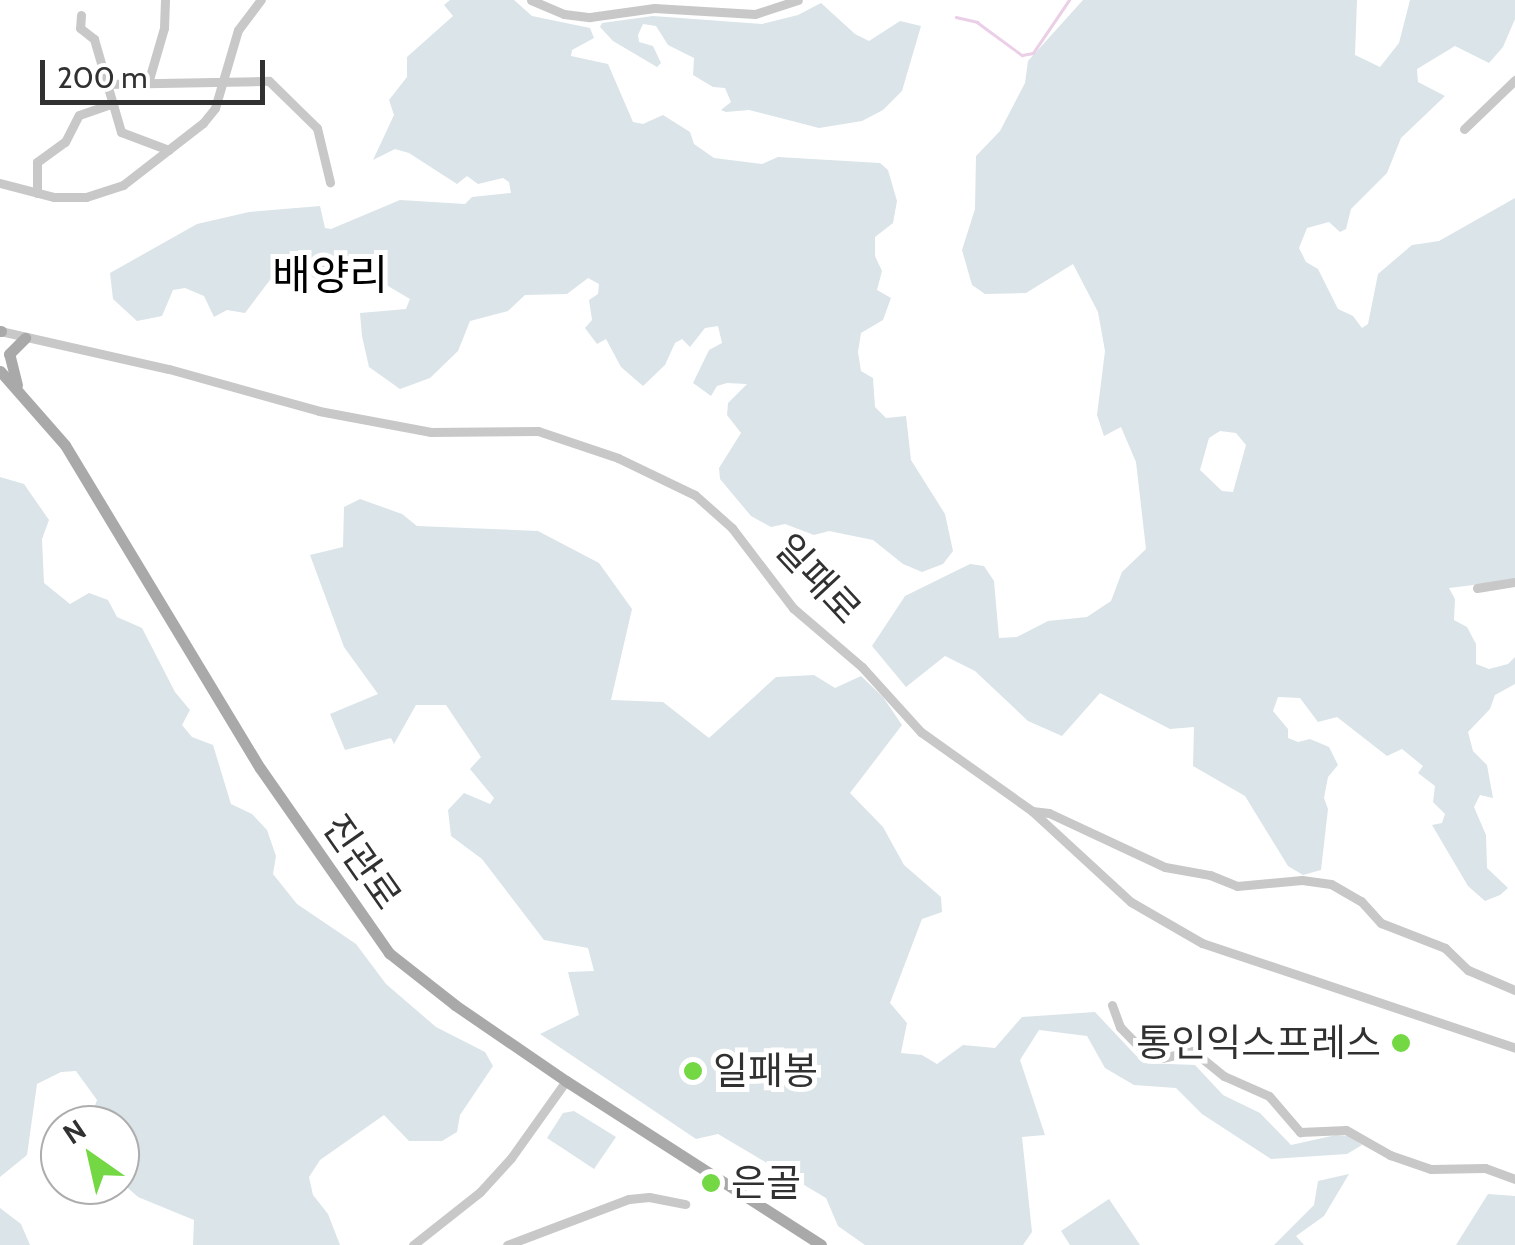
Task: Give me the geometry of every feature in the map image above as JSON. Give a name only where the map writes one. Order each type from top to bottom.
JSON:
[{"type":"main road","points":[[18,389],[9,354],[25,338]]},
{"type":"main road","name":"진관로","points":[[0,371],[64,445],[260,768],[389,952],[455,1005],[566,1081],[821,1245]]},
{"type":"street","points":[[148,83],[164,28],[165,0]]},
{"type":"street","points":[[0,182],[36,193],[86,197],[123,184],[169,150],[215,108],[238,30],[262,0]]},
{"type":"street","points":[[530,0],[564,14],[590,17],[654,8],[755,14],[798,0]]},
{"type":"street","points":[[81,15],[80,28],[94,38],[123,134],[169,150]]},
{"type":"street","points":[[106,84],[255,78],[274,85],[320,134],[330,182]]},
{"type":"street","points":[[1464,129],[1515,80]]},
{"type":"street","points":[[36,193],[37,162],[67,139],[79,116],[113,103]]},
{"type":"street","name":"일패로","points":[[0,331],[169,369],[319,411],[431,432],[538,431],[618,458],[696,496],[732,528],[793,608],[862,667],[921,732],[1032,811],[1131,902],[1173,930],[1515,1048]]},
{"type":"street","points":[[1477,588],[1515,582]]},
{"type":"street","points":[[1032,811],[1049,814],[1165,867],[1237,886],[1302,880],[1331,884],[1360,901],[1381,923],[1444,948],[1468,970],[1515,990]]},
{"type":"street","points":[[1112,1005],[1120,1027],[1143,1051],[1162,1058],[1193,1052],[1224,1076],[1269,1096],[1300,1132],[1346,1130],[1390,1155],[1431,1168],[1485,1168],[1515,1179]]},
{"type":"street","points":[[413,1245],[480,1192],[511,1158],[566,1081]]},
{"type":"street","points":[[507,1245],[629,1200],[650,1197],[685,1204]]},
{"type":"shaded area","points":[[450,0],[514,0],[532,16],[590,28],[594,38],[572,50],[571,56],[608,64],[633,122],[643,124],[663,115],[690,132],[694,144],[714,158],[762,164],[778,157],[880,163],[888,170],[897,201],[893,223],[875,237],[875,256],[882,271],[877,290],[891,298],[883,320],[861,333],[858,352],[861,371],[873,378],[875,407],[886,418],[906,416],[911,460],[945,514],[953,551],[943,564],[922,572],[903,564],[873,540],[829,531],[814,535],[785,524],[771,527],[751,516],[720,479],[719,468],[741,433],[727,415],[728,403],[747,384],[717,386],[711,396],[693,383],[709,350],[722,343],[718,326],[705,328],[690,347],[682,339],[675,343],[665,365],[643,386],[621,367],[606,339],[597,344],[585,328],[592,320],[589,300],[598,294],[599,284],[588,278],[567,294],[525,295],[508,311],[470,321],[458,351],[430,378],[400,389],[369,367],[362,336],[360,313],[406,309],[410,299],[383,283],[382,275],[373,275],[368,282],[352,269],[316,279],[303,271],[291,280],[273,276],[245,313],[227,310],[214,317],[204,296],[185,288],[173,290],[162,316],[137,321],[113,299],[110,273],[197,224],[249,212],[320,206],[325,228],[331,229],[400,200],[465,204],[472,197],[511,193],[509,182],[503,178],[478,184],[467,176],[457,184],[409,153],[395,149],[373,160],[394,115],[389,100],[407,77],[407,57],[453,16],[444,5]]},
{"type":"shaded area","points":[[1083,0],[1357,0],[1355,55],[1380,67],[1399,43],[1410,0],[1515,0],[1515,19],[1503,47],[1489,63],[1455,46],[1417,69],[1418,82],[1445,96],[1401,138],[1387,173],[1351,209],[1346,229],[1340,232],[1329,222],[1307,228],[1299,248],[1306,262],[1318,269],[1338,309],[1353,316],[1362,328],[1368,324],[1378,274],[1412,245],[1439,241],[1515,198],[1515,580],[1449,588],[1455,599],[1454,620],[1467,627],[1476,644],[1476,664],[1489,669],[1508,664],[1515,657],[1515,684],[1495,695],[1490,709],[1468,732],[1473,751],[1487,765],[1493,798],[1480,795],[1474,807],[1486,835],[1487,868],[1508,888],[1500,895],[1485,901],[1468,886],[1432,825],[1442,823],[1445,814],[1433,802],[1435,786],[1418,773],[1423,766],[1402,749],[1387,756],[1337,717],[1318,722],[1300,698],[1278,697],[1273,711],[1288,729],[1288,738],[1298,742],[1310,739],[1329,747],[1338,765],[1328,777],[1324,798],[1328,809],[1321,870],[1303,875],[1288,866],[1245,796],[1193,766],[1194,727],[1170,729],[1100,693],[1062,736],[1028,721],[975,671],[945,656],[906,687],[872,646],[905,596],[970,564],[984,566],[994,581],[999,638],[1017,637],[1048,621],[1087,617],[1111,601],[1122,572],[1146,549],[1136,462],[1121,427],[1104,436],[1097,415],[1105,351],[1098,312],[1073,264],[1026,293],[985,294],[972,285],[962,250],[975,209],[976,156],[1000,131],[1025,83],[1028,61]],"holes":[[[1220,431],[1236,433],[1246,445],[1233,492],[1222,491],[1200,470],[1209,438]]]},
{"type":"shaded area","points":[[821,3],[855,34],[869,41],[900,21],[921,26],[902,91],[883,110],[862,121],[819,128],[749,110],[726,112],[721,110],[731,102],[725,88],[713,87],[693,75],[694,58],[668,45],[656,26],[643,24],[638,35],[639,42],[653,46],[661,63],[657,67],[613,41],[600,27],[602,23],[653,16],[762,24],[798,15]]},
{"type":"shaded area","points":[[0,477],[24,484],[49,520],[42,539],[44,583],[70,604],[89,593],[108,600],[117,617],[142,628],[175,692],[190,710],[182,725],[192,737],[213,745],[231,804],[252,814],[267,830],[276,856],[273,874],[297,904],[356,944],[386,984],[436,1027],[485,1052],[493,1066],[460,1115],[457,1132],[442,1141],[409,1141],[384,1115],[320,1160],[309,1177],[313,1195],[328,1214],[340,1245],[193,1245],[194,1220],[140,1198],[140,1105],[95,1105],[97,1100],[76,1071],[61,1072],[37,1084],[27,1155],[0,1177]]},
{"type":"shaded area","points":[[360,499],[402,514],[417,526],[538,531],[599,563],[632,609],[611,700],[663,702],[709,738],[776,677],[814,675],[835,688],[861,676],[883,697],[902,725],[850,793],[883,827],[904,865],[941,897],[942,912],[922,919],[890,1003],[907,1023],[901,1053],[922,1055],[937,1064],[963,1045],[995,1048],[1022,1017],[1095,1012],[1143,1063],[1195,1065],[1223,1095],[1260,1113],[1291,1145],[1336,1135],[1349,1136],[1362,1145],[1347,1154],[1271,1159],[1202,1114],[1176,1088],[1134,1085],[1105,1068],[1087,1036],[1039,1030],[1020,1060],[1045,1135],[1022,1137],[1032,1232],[1023,1245],[865,1245],[838,1226],[826,1198],[718,1134],[696,1139],[540,1034],[579,1015],[568,972],[594,971],[588,948],[544,940],[482,859],[451,836],[448,810],[464,793],[490,804],[494,798],[470,769],[481,757],[446,705],[416,705],[394,744],[391,738],[345,750],[330,714],[378,694],[344,647],[310,555],[343,547],[344,507]]},
{"type":"shaded area","points":[[574,1111],[616,1137],[594,1169],[547,1138],[563,1113]]},
{"type":"shaded area","points":[[1349,1174],[1324,1216],[1296,1236],[1304,1245],[1274,1245],[1314,1205],[1318,1181]]},
{"type":"shaded area","points":[[1488,1194],[1515,1196],[1515,1245],[1456,1245]]},
{"type":"shaded area","points":[[1109,1199],[1140,1245],[1070,1245],[1061,1231]]},
{"type":"shaded area","points":[[0,1208],[21,1224],[30,1245],[0,1245]]},
{"type":"waterway","points":[[956,17],[977,22],[1022,55],[1033,53],[1069,0]]},
{"type":"place","name":"통인익스프레스","points":[[1401,1043]]},
{"type":"place","name":"일패봉","points":[[693,1071]]},
{"type":"place","name":"은골","points":[[711,1183]]},
{"type":"district","name":"배양리","points":[[330,275]]}]
